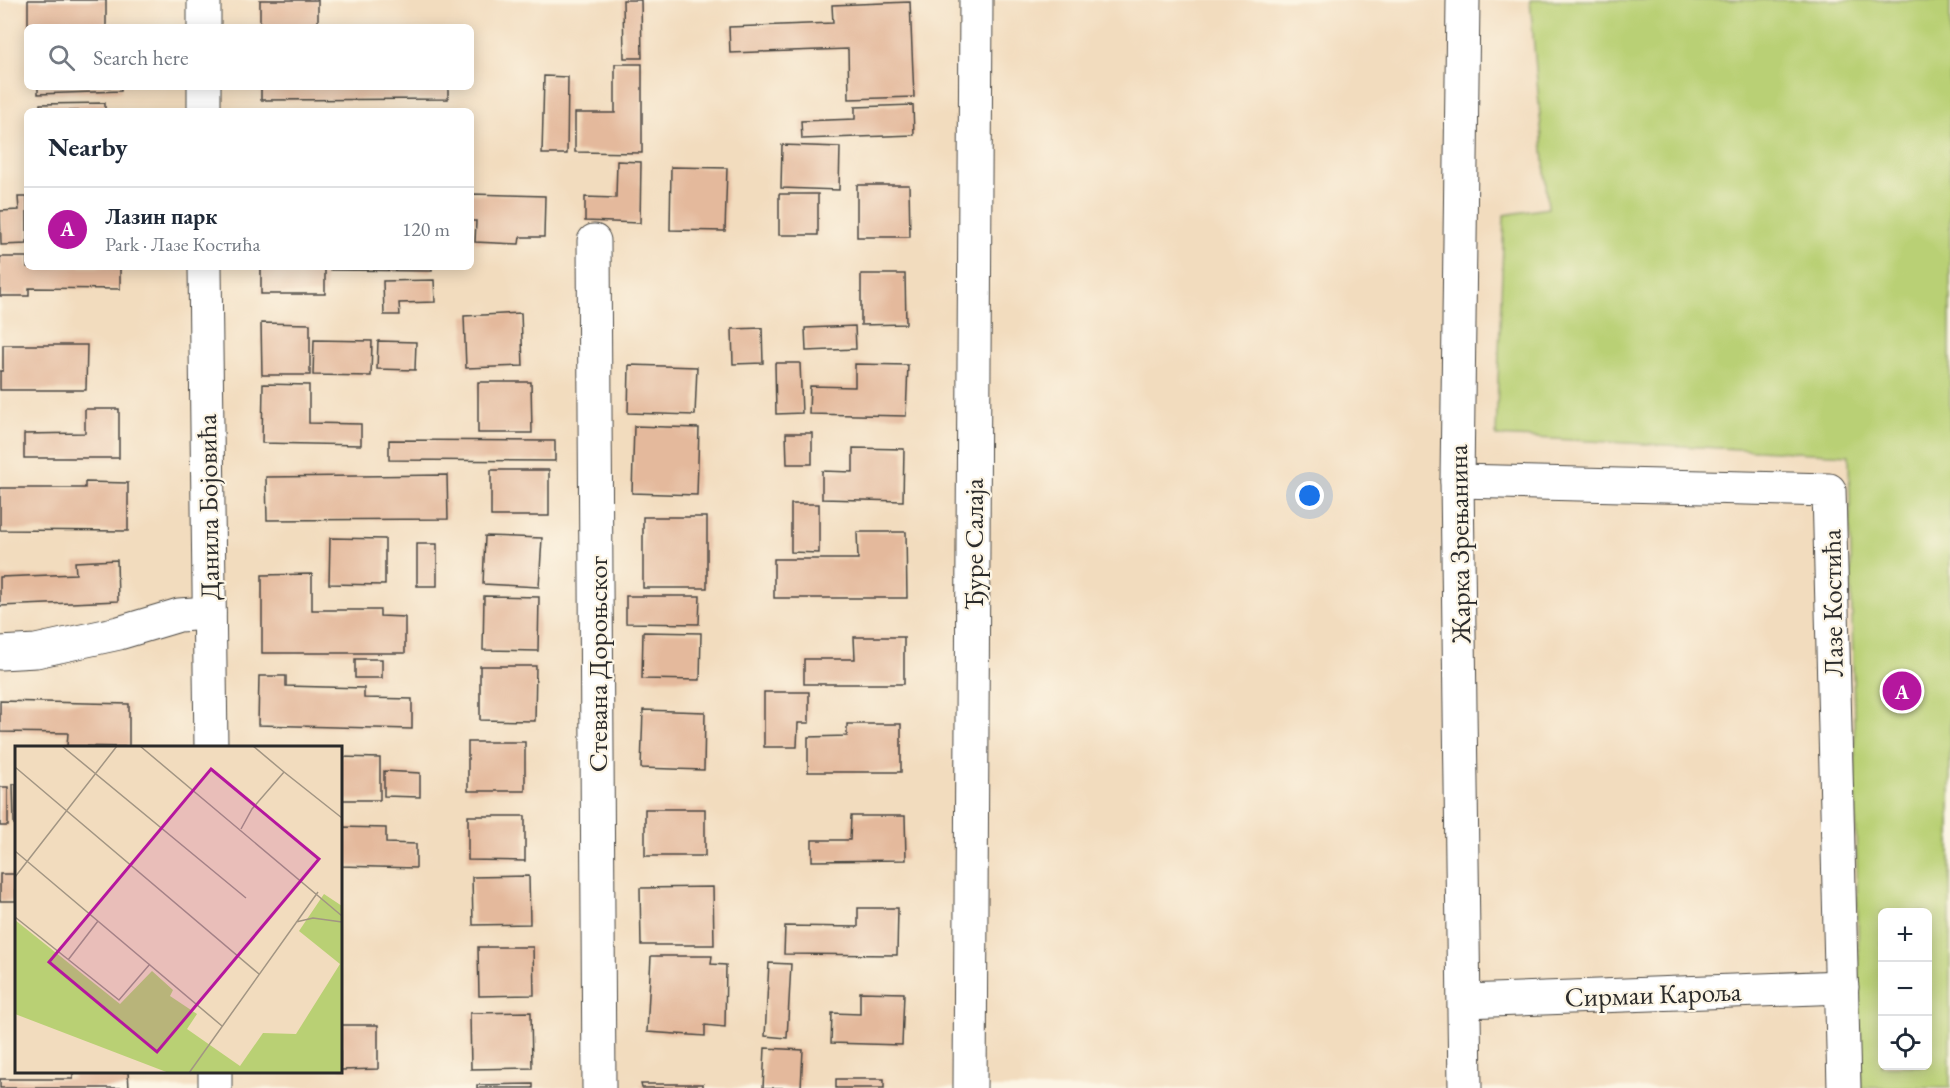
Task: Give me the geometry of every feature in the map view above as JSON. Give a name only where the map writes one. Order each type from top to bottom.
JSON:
[{"type":"street","points":[[204,0],[204,24]]},
{"type":"street","name":"Ђуре Салаја","points":[[970,1088],[976,0]]},
{"type":"street","name":"Жарка Зрењанина","points":[[1463,0],[1457,481],[1465,1088]]},
{"type":"street","points":[[204,90],[204,108]]},
{"type":"street","name":"Стевана Дороњског","points":[[594,241],[599,1088]]},
{"type":"street","name":"Данила Бојовића","points":[[205,270],[211,746]]},
{"type":"street","name":"Лазе Костића","points":[[1457,481],[1829,490],[1844,1088]]},
{"type":"street","points":[[0,652],[36,651],[119,633],[179,615],[209,613]]},
{"type":"street","name":"Сирмаи Кароља","points":[[1465,1001],[1842,987]]},
{"type":"green space","points":[[1530,0],[1950,0],[1950,1088],[1861,1088],[1849,455],[1496,436],[1504,215],[1548,208]]},
{"type":"building","points":[[28,0],[106,0],[106,24],[28,24]]},
{"type":"building","points":[[260,0],[318,0],[318,24],[260,24]]},
{"type":"building","points":[[623,0],[641,0],[642,58],[624,58]]},
{"type":"building","points":[[910,2],[914,97],[849,99],[848,49],[730,53],[729,27],[833,23],[832,5]]},
{"type":"building","points":[[615,64],[642,64],[642,153],[575,152],[575,113],[615,113]]},
{"type":"building","points":[[544,76],[568,77],[567,154],[542,154]]},
{"type":"building","points":[[38,90],[121,90],[121,91],[38,94]]},
{"type":"building","points":[[261,90],[448,90],[448,99],[261,100]]},
{"type":"building","points":[[105,103],[105,108],[40,108],[40,104]]},
{"type":"building","points":[[913,105],[914,135],[802,139],[801,121],[855,119],[855,107]]},
{"type":"building","points":[[782,145],[840,147],[839,190],[781,188]]},
{"type":"building","points":[[617,161],[641,162],[640,223],[585,221],[585,197],[616,198]]},
{"type":"building","points":[[671,167],[727,168],[725,231],[670,230]]},
{"type":"building","points":[[857,185],[909,185],[910,237],[857,237]]},
{"type":"building","points":[[474,194],[545,196],[544,237],[520,237],[519,244],[475,242],[476,221],[474,221]]},
{"type":"building","points":[[779,194],[818,194],[818,235],[779,235]]},
{"type":"building","points":[[18,197],[24,197],[24,244],[1,245],[0,211],[19,210]]},
{"type":"building","points":[[0,257],[24,257],[24,270],[120,270],[120,289],[29,288],[29,296],[0,296]]},
{"type":"building","points":[[261,270],[325,270],[325,294],[261,294]]},
{"type":"building","points":[[331,270],[432,270],[432,271]]},
{"type":"building","points":[[861,274],[905,274],[906,324],[861,325]]},
{"type":"building","points":[[434,280],[435,302],[399,303],[400,315],[384,315],[383,281]]},
{"type":"building","points":[[521,313],[523,366],[466,368],[464,316]]},
{"type":"building","points":[[261,323],[310,324],[310,375],[262,375]]},
{"type":"building","points":[[855,326],[856,349],[806,351],[805,328]]},
{"type":"building","points":[[762,328],[763,363],[733,364],[732,329]]},
{"type":"building","points":[[314,340],[372,341],[371,376],[313,375]]},
{"type":"building","points":[[378,341],[416,342],[415,370],[377,369]]},
{"type":"building","points":[[3,345],[87,345],[86,390],[0,390]]},
{"type":"building","points":[[775,363],[800,363],[802,413],[776,414]]},
{"type":"building","points":[[855,364],[908,365],[906,416],[809,414],[810,386],[855,387]]},
{"type":"building","points":[[629,365],[697,367],[695,415],[628,413]]},
{"type":"building","points":[[478,382],[531,382],[532,433],[478,433]]},
{"type":"building","points":[[263,384],[309,385],[309,423],[361,424],[361,445],[262,443]]},
{"type":"building","points":[[85,409],[119,409],[119,458],[24,458],[24,434],[85,433]]},
{"type":"building","points":[[634,426],[699,428],[697,495],[632,493]]},
{"type":"building","points":[[786,433],[812,433],[812,464],[787,464]]},
{"type":"building","points":[[389,440],[555,441],[555,461],[389,460]]},
{"type":"building","points":[[853,448],[904,449],[903,501],[822,499],[822,471],[853,472]]},
{"type":"building","points":[[491,470],[549,470],[549,516],[491,516]]},
{"type":"building","points":[[447,475],[448,519],[267,520],[266,477]]},
{"type":"building","points":[[85,482],[128,483],[128,531],[0,530],[0,488],[85,488]]},
{"type":"building","points":[[791,504],[819,504],[819,553],[791,552]]},
{"type":"building","points":[[643,517],[707,517],[707,588],[643,588]]},
{"type":"building","points":[[857,532],[906,532],[907,598],[774,598],[774,559],[858,559]]},
{"type":"building","points":[[485,536],[542,538],[539,587],[483,584]]},
{"type":"building","points":[[330,538],[385,539],[385,585],[329,584]]},
{"type":"building","points":[[417,544],[437,544],[437,586],[417,586]]},
{"type":"building","points":[[117,560],[118,601],[0,606],[0,577],[76,574],[75,562]]},
{"type":"building","points":[[312,574],[312,610],[380,610],[380,616],[405,617],[405,653],[262,653],[262,575]]},
{"type":"building","points":[[484,596],[539,597],[538,651],[483,650]]},
{"type":"building","points":[[626,596],[700,596],[699,624],[626,623]]},
{"type":"building","points":[[643,632],[701,633],[700,680],[642,679]]},
{"type":"building","points":[[854,637],[904,637],[904,684],[804,684],[804,659],[855,659]]},
{"type":"building","points":[[355,659],[382,659],[382,678],[355,678]]},
{"type":"building","points":[[480,666],[536,666],[535,721],[480,720]]},
{"type":"building","points":[[259,676],[286,676],[286,686],[364,688],[364,698],[412,699],[412,729],[258,725]]},
{"type":"building","points":[[764,692],[809,692],[809,723],[798,723],[797,747],[764,747]]},
{"type":"building","points":[[0,701],[129,704],[129,746],[67,746],[68,733],[0,732]]},
{"type":"building","points":[[643,710],[705,712],[704,770],[641,768]]},
{"type":"building","points":[[847,724],[901,724],[901,772],[808,772],[808,737],[847,736]]},
{"type":"building","points":[[468,742],[525,742],[525,791],[468,791]]},
{"type":"building","points":[[342,757],[380,758],[380,800],[342,800]]},
{"type":"building","points":[[384,771],[420,773],[420,797],[384,796]]},
{"type":"building","points":[[13,784],[15,784],[15,824]]},
{"type":"building","points":[[0,787],[8,787],[8,826],[0,826]]},
{"type":"building","points":[[645,809],[705,809],[705,856],[645,856]]},
{"type":"building","points":[[468,816],[525,816],[525,861],[468,860]]},
{"type":"building","points":[[851,816],[905,816],[906,860],[812,861],[812,840],[850,840]]},
{"type":"building","points":[[342,827],[386,828],[386,843],[416,844],[416,868],[342,866]]},
{"type":"building","points":[[0,874],[15,874],[15,901],[0,901]]},
{"type":"building","points":[[529,876],[530,924],[473,925],[472,877]]},
{"type":"building","points":[[713,887],[714,945],[641,945],[640,888]]},
{"type":"building","points":[[858,908],[898,908],[897,955],[784,954],[785,926],[858,927]]},
{"type":"building","points":[[478,947],[533,947],[534,995],[479,996]]},
{"type":"building","points":[[651,956],[712,956],[711,964],[726,965],[725,1027],[705,1025],[705,1036],[647,1032]]},
{"type":"building","points":[[769,963],[791,964],[787,1038],[765,1036]]},
{"type":"building","points":[[860,992],[904,993],[902,1045],[831,1043],[832,1013],[860,1014]]},
{"type":"building","points":[[531,1012],[532,1068],[471,1069],[470,1013]]},
{"type":"building","points":[[342,1025],[378,1025],[378,1069],[342,1070]]},
{"type":"building","points":[[765,1048],[803,1050],[801,1088],[763,1088]]},
{"type":"building","points":[[73,1073],[128,1073],[129,1088],[0,1088],[0,1079],[73,1079]]},
{"type":"building","points":[[836,1079],[884,1079],[884,1088],[836,1088]]},
{"type":"building","points":[[533,1084],[533,1088],[477,1088],[477,1085]]},
{"type":"building","points":[[641,1084],[703,1084],[703,1088],[642,1088]]},
{"type":"place","name":"Лазин парк","points":[[1902,691]]}]
